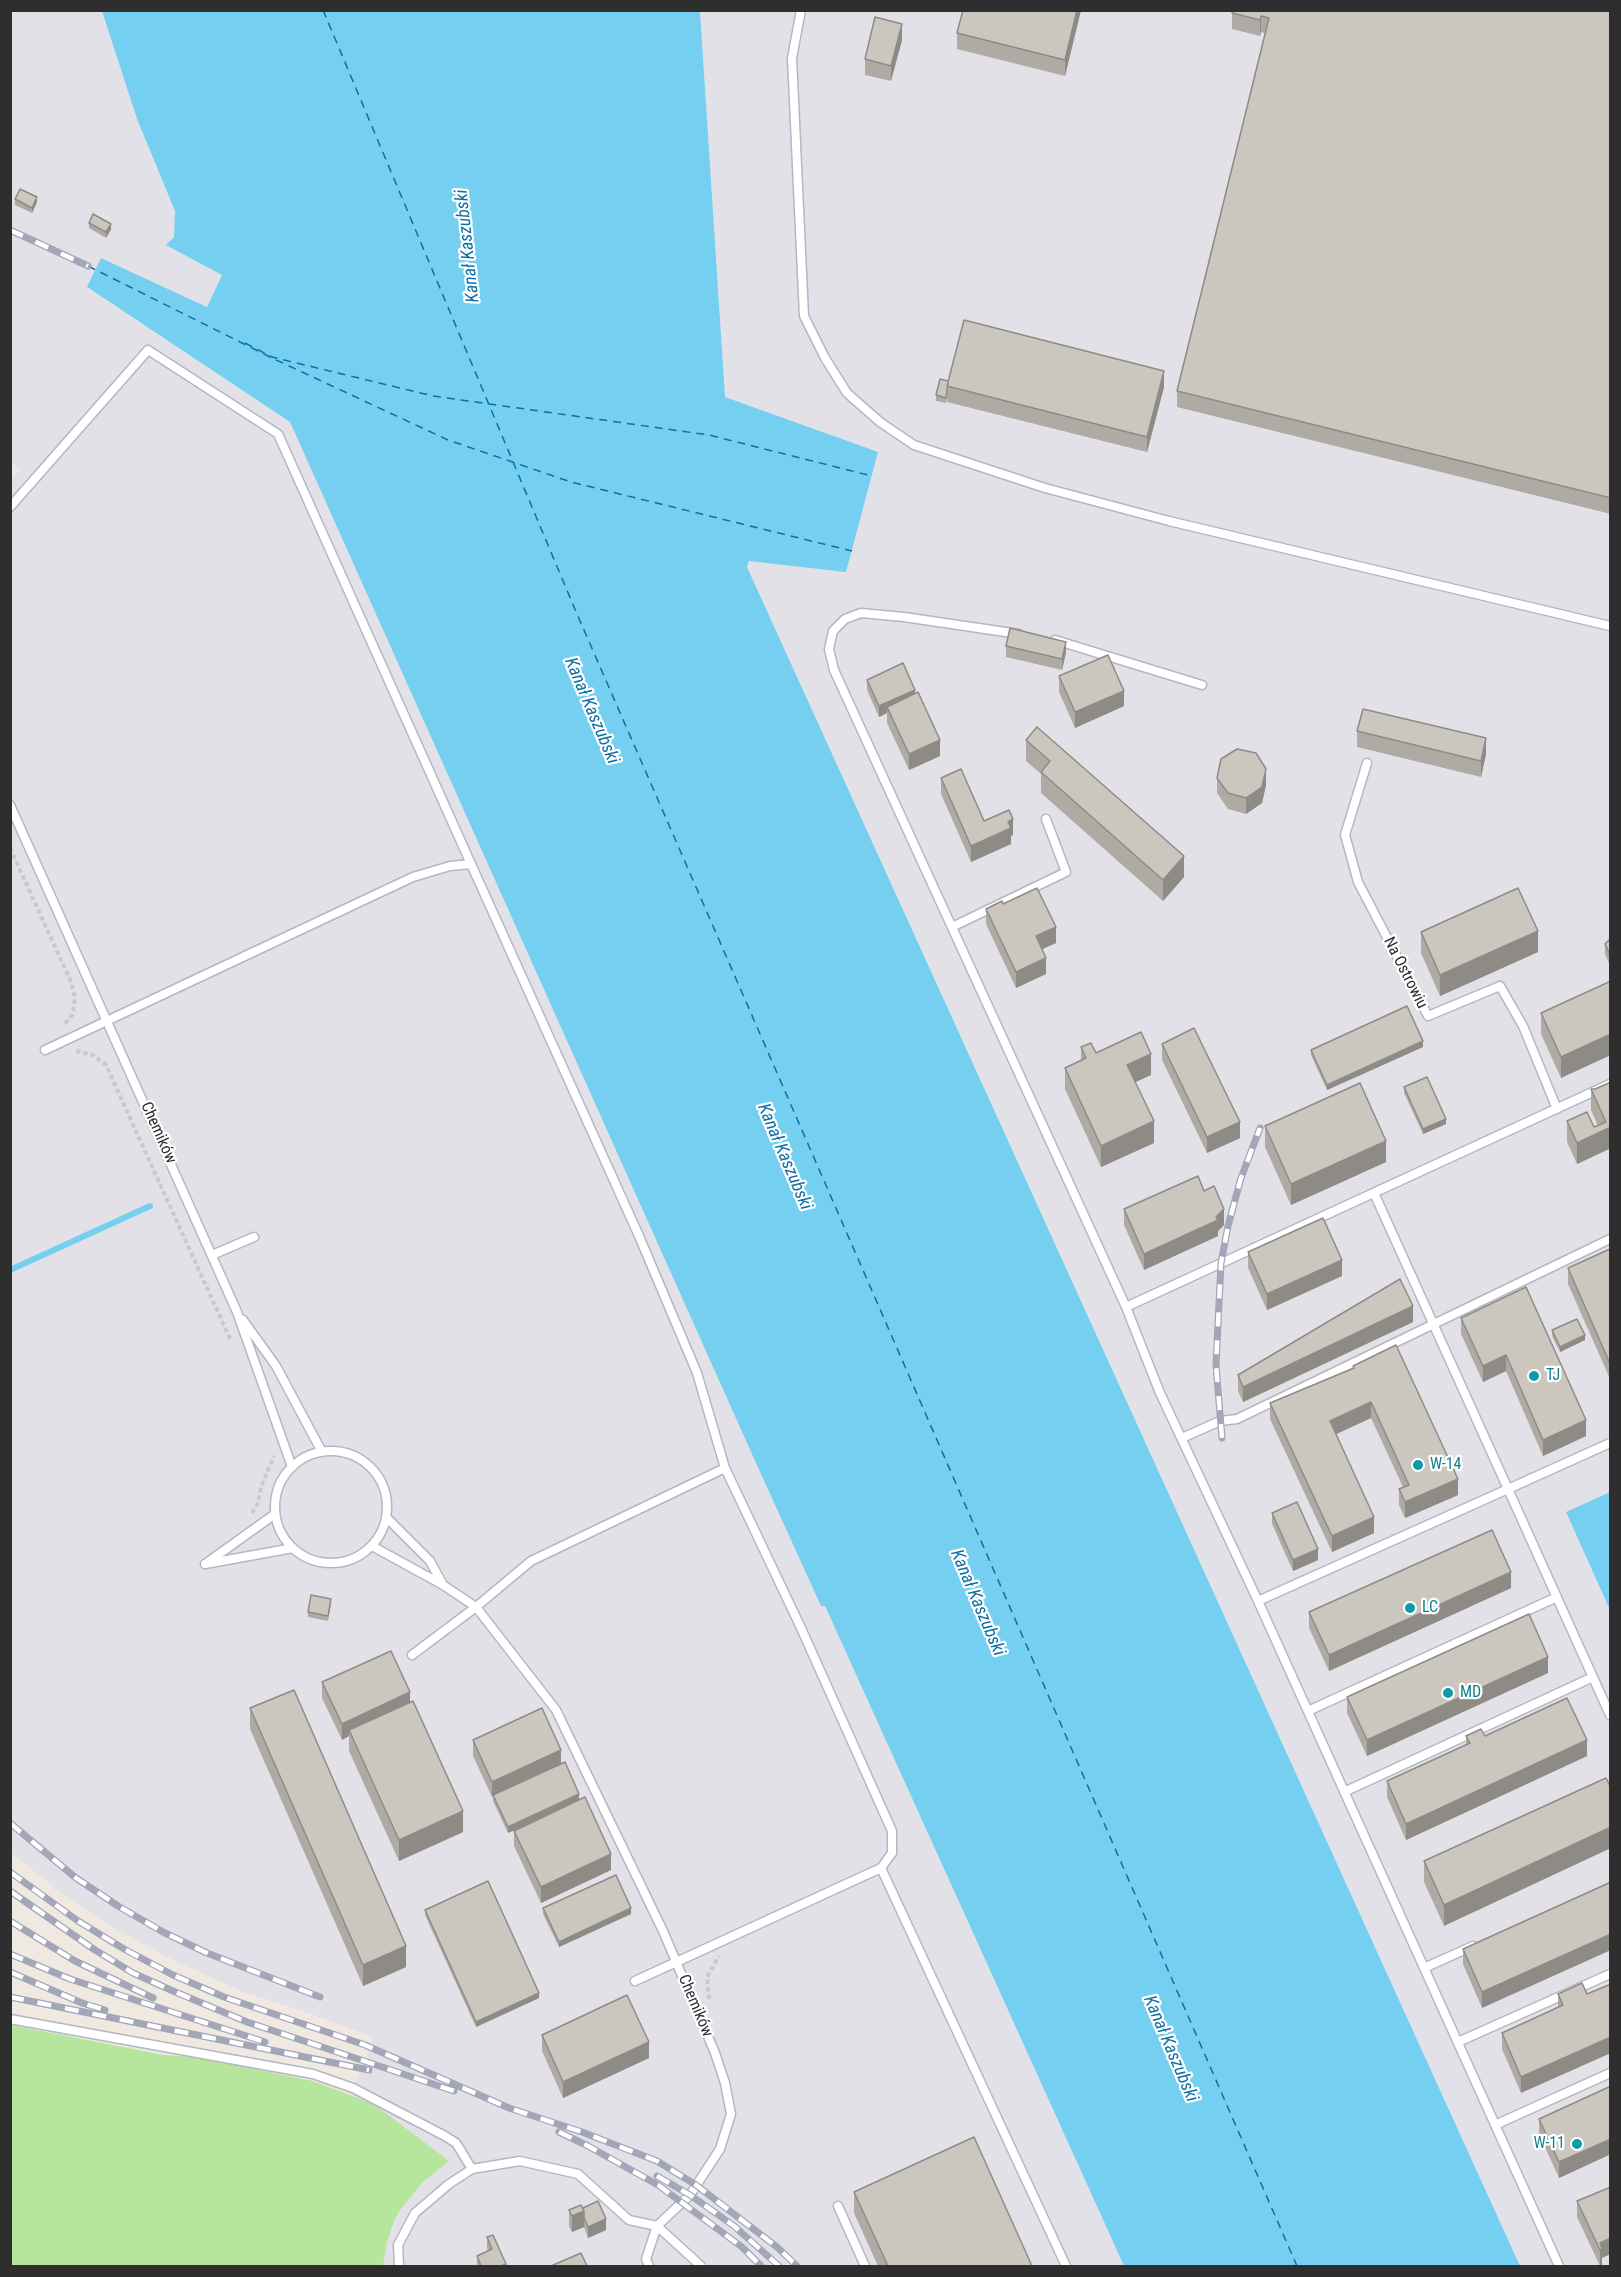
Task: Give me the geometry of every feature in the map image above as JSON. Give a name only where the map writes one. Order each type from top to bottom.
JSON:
[{"type":"lane","points":[[801,10],[792,58],[804,316],[825,358],[847,393],[880,422],[914,445],[1045,488],[1169,521],[1611,626]]},
{"type":"lane","points":[[10,507],[148,350],[278,434],[639,1236],[697,1373],[725,1468],[801,1628],[892,1831],[892,1853],[881,1868],[635,1982]]},
{"type":"lane","points":[[1026,636],[904,617],[861,613],[845,619],[833,631],[829,649],[834,670],[1126,1307],[1161,1393],[1258,1601],[1559,2266]]},
{"type":"lane","points":[[1049,639],[1202,685]]},
{"type":"lane","name":"Na Ostrowiu","points":[[1367,763],[1345,836],[1358,882],[1428,1016],[1500,986],[1523,1026],[1557,1109]]},
{"type":"lane","name":"Chemików","points":[[10,805],[237,1312],[292,1467]]},
{"type":"lane","points":[[952,927],[1066,872],[1046,819]]},
{"type":"lane","points":[[45,1050],[413,877],[450,866],[471,864]]},
{"type":"lane","points":[[1126,1307],[1611,1084]]},
{"type":"lane","points":[[1374,1193],[1611,1715]]},
{"type":"lane","points":[[212,1255],[254,1237]]},
{"type":"lane","points":[[1182,1438],[1220,1421],[1237,1419],[1611,1239]]},
{"type":"lane","points":[[237,1312],[276,1366],[322,1452]]},
{"type":"lane","points":[[1258,1601],[1611,1443]]},
{"type":"lane","points":[[340,1451],[357,1457],[371,1467],[381,1482],[387,1499],[386,1517],[381,1532],[372,1546],[358,1556],[342,1562],[324,1563],[307,1558],[293,1548],[284,1539],[275,1514],[275,1497],[281,1480],[292,1467],[306,1457],[322,1452],[340,1451]]},
{"type":"lane","points":[[412,1655],[476,1607],[531,1561],[725,1468]]},
{"type":"lane","points":[[275,1514],[205,1564],[293,1548]]},
{"type":"lane","name":"Chemików","points":[[386,1517],[430,1561],[443,1585],[476,1607],[556,1710],[676,1963],[725,2083],[731,2114],[720,2149],[690,2194],[657,2226]]},
{"type":"lane","points":[[372,1546],[443,1585]]},
{"type":"lane","points":[[1308,1711],[1557,1597]]},
{"type":"lane","points":[[1344,1792],[1593,1677]]},
{"type":"lane","points":[[881,1868],[1065,2266]]},
{"type":"lane","points":[[1424,1968],[1486,1940]]},
{"type":"lane","points":[[1458,2043],[1611,1974]]},
{"type":"lane","points":[[10,2019],[313,2074],[353,2088],[445,2136],[456,2143],[472,2169]]},
{"type":"lane","points":[[1495,2125],[1611,2073]]},
{"type":"lane","points":[[399,2266],[398,2245],[416,2213],[449,2184],[472,2169],[520,2160],[578,2174],[629,2220],[657,2226],[701,2266]]},
{"type":"lane","points":[[838,2206],[866,2266]]},
{"type":"lane","points":[[649,2266],[646,2259],[657,2226]]},
{"type":"path","points":[[10,848],[71,982],[75,997],[72,1015],[56,1031],[67,1053],[82,1051],[93,1054],[106,1065],[234,1347]]},
{"type":"path","points":[[251,1515],[258,1503],[261,1487],[273,1462],[275,1451]]},
{"type":"path","points":[[698,2014],[712,2007],[707,1995],[707,1977],[720,1958],[714,1945]]},
{"type":"shaded area","points":[[10,11],[102,11],[137,119],[175,211],[174,237],[222,274],[207,307],[102,258],[87,288],[290,422],[756,1463],[821,1606],[825,1606],[1124,2266],[383,2266],[386,2242],[400,2210],[423,2182],[448,2161],[374,2104],[350,2095],[373,2040],[370,2036],[241,1991],[173,1960],[114,1928],[67,1897],[11,1853],[10,481],[21,469],[10,462]]},
{"type":"shaded area","points":[[700,11],[1610,11],[1610,1492],[1566,1512],[1610,1610],[1610,2266],[1520,2266],[747,567],[749,561],[725,398]]},
{"type":"green space","points":[[11,2025],[164,2055],[196,2057],[313,2081],[374,2104],[449,2161],[423,2182],[400,2210],[387,2242],[383,2266],[11,2266]]},
{"type":"water","name":"Kanał Kaszubski","points":[[102,11],[700,11],[725,397],[878,452],[846,572],[749,561],[747,567],[1520,2266],[1124,2266],[825,1606],[821,1606],[756,1463],[290,422],[87,287],[101,258],[207,307],[222,275],[166,245],[174,237],[175,211],[137,119]]},
{"type":"water","points":[[1610,1492],[1610,1610],[1566,1512]]},
{"type":"building","points":[[963,10],[1077,10],[1065,60],[957,33]]},
{"type":"building","points":[[1233,10],[1611,10],[1611,498],[1177,391],[1269,18],[1261,16],[1260,20],[1232,13]]},
{"type":"building","points":[[875,17],[902,24],[891,66],[865,59]]},
{"type":"building","points":[[20,189],[37,197],[32,208],[15,199]]},
{"type":"building","points":[[93,214],[111,224],[106,232],[89,223]]},
{"type":"building","points":[[964,320],[1164,371],[1147,437],[947,386]]},
{"type":"building","points":[[940,379],[948,381],[946,398],[936,395]]},
{"type":"building","points":[[1010,628],[1066,642],[1062,659],[1006,646]]},
{"type":"building","points":[[1108,655],[1124,691],[1075,712],[1059,676]]},
{"type":"building","points":[[903,663],[915,690],[879,706],[867,680]]},
{"type":"building","points":[[918,692],[940,740],[909,754],[887,707]]},
{"type":"building","points":[[1363,709],[1486,738],[1481,761],[1357,731]]},
{"type":"building","points":[[1037,727],[1184,856],[1163,880],[1041,772],[1050,761],[1026,740]]},
{"type":"building","points":[[1237,749],[1256,753],[1266,769],[1262,787],[1246,798],[1228,793],[1217,778],[1221,759]]},
{"type":"building","points":[[961,769],[984,821],[1009,810],[1013,819],[1008,822],[1011,828],[971,846],[941,778]]},
{"type":"building","points":[[1037,888],[1056,927],[1036,936],[1046,958],[1016,972],[986,909],[1002,901],[1003,904]]},
{"type":"building","points":[[1518,888],[1538,931],[1440,975],[1421,932]]},
{"type":"building","points":[[1611,938],[1611,957],[1605,944]]},
{"type":"building","points":[[1611,981],[1611,1034],[1561,1057],[1541,1013]]},
{"type":"building","points":[[1407,1006],[1423,1041],[1327,1085],[1311,1050]]},
{"type":"building","points":[[1194,1028],[1240,1122],[1207,1137],[1162,1044]]},
{"type":"building","points":[[1141,1032],[1151,1054],[1127,1065],[1154,1121],[1101,1146],[1065,1068],[1086,1058],[1081,1047],[1091,1043],[1096,1053]]},
{"type":"building","points":[[1427,1077],[1446,1119],[1423,1129],[1404,1087]]},
{"type":"building","points":[[1611,1082],[1611,1131],[1609,1128],[1577,1143],[1567,1121],[1587,1112],[1594,1127],[1606,1122],[1591,1089]]},
{"type":"building","points":[[1360,1083],[1386,1141],[1291,1184],[1265,1126]]},
{"type":"building","points":[[1198,1176],[1204,1191],[1214,1186],[1224,1209],[1216,1217],[1218,1220],[1144,1254],[1124,1209]]},
{"type":"building","points":[[1323,1218],[1342,1260],[1267,1294],[1248,1252]]},
{"type":"building","points":[[1611,1249],[1611,1366],[1568,1268]]},
{"type":"building","points":[[1400,1279],[1413,1306],[1243,1387],[1238,1375]]},
{"type":"building","name":"TJ","points":[[1526,1287],[1586,1420],[1543,1440],[1506,1355],[1483,1366],[1461,1318]]},
{"type":"building","points":[[1577,1319],[1585,1335],[1560,1347],[1552,1330]]},
{"type":"building","name":"W-14","points":[[1396,1345],[1458,1479],[1405,1502],[1399,1489],[1409,1485],[1371,1402],[1330,1421],[1374,1517],[1332,1536],[1270,1403],[1354,1368],[1353,1366]]},
{"type":"building","points":[[1297,1502],[1318,1549],[1293,1560],[1272,1513]]},
{"type":"building","name":"LC","points":[[1492,1530],[1511,1572],[1329,1655],[1309,1612]]},
{"type":"building","points":[[311,1595],[331,1599],[328,1616],[308,1612]]},
{"type":"building","name":"MD","points":[[1529,1614],[1548,1657],[1367,1740],[1347,1697]]},
{"type":"building","points":[[391,1651],[410,1692],[342,1724],[322,1682]]},
{"type":"building","points":[[294,1690],[406,1946],[363,1965],[250,1708]]},
{"type":"building","points":[[1567,1698],[1587,1740],[1406,1824],[1387,1781],[1470,1743],[1466,1736],[1481,1729],[1485,1736]]},
{"type":"building","points":[[413,1701],[463,1811],[399,1840],[349,1730]]},
{"type":"building","points":[[542,1708],[561,1750],[492,1782],[473,1740]]},
{"type":"building","points":[[565,1762],[579,1794],[508,1827],[493,1795]]},
{"type":"building","points":[[1606,1778],[1611,1788],[1611,1827],[1444,1905],[1424,1861]]},
{"type":"building","points":[[585,1797],[611,1854],[541,1887],[514,1831]]},
{"type":"building","points":[[616,1875],[631,1908],[559,1942],[543,1908]]},
{"type":"building","points":[[488,1881],[539,1993],[476,2022],[425,1910]]},
{"type":"building","points":[[1611,1882],[1611,1934],[1482,1992],[1463,1949]]},
{"type":"building","points":[[1582,1983],[1587,1994],[1611,1984],[1611,2037],[1521,2077],[1502,2033],[1563,2005],[1558,1994]]},
{"type":"building","points":[[627,1995],[649,2042],[563,2082],[542,2035]]},
{"type":"building","name":"W-11","points":[[1611,2086],[1611,2139],[1559,2162],[1539,2119]]},
{"type":"building","points":[[974,2137],[1032,2266],[888,2266],[854,2192]]},
{"type":"building","points":[[1611,2187],[1611,2238],[1600,2243],[1602,2249],[1600,2250],[1577,2201]]},
{"type":"building","points":[[598,2201],[606,2219],[588,2227],[583,2208]]},
{"type":"building","points":[[581,2205],[584,2211],[572,2216],[569,2210]]},
{"type":"building","points":[[493,2235],[506,2264],[481,2266],[477,2256],[492,2249],[487,2237]]},
{"type":"building","points":[[581,2253],[587,2266],[551,2266]]},
{"type":"waterway","points":[[10,1270],[150,1206]]},
{"type":"ferry route","points":[[323,10],[577,614],[1297,2266]]},
{"type":"ferry route","points":[[88,266],[272,358],[448,440],[571,482],[852,551]]},
{"type":"ferry route","points":[[245,343],[272,357],[433,396],[709,435],[872,476]]},
{"type":"railway","points":[[10,230],[88,266]]},
{"type":"railway","points":[[1222,1438],[1216,1365],[1221,1263],[1241,1178],[1260,1128]]},
{"type":"railway","points":[[10,1823],[76,1878],[163,1932],[207,1953],[320,1997]]},
{"type":"railway","points":[[10,1872],[78,1921],[173,1975],[224,1997],[365,2045],[509,2108],[582,2132],[657,2161],[696,2185],[777,2247],[797,2266]]},
{"type":"railway","points":[[10,1891],[95,1950],[133,1973],[247,2022],[454,2091]]},
{"type":"railway","points":[[10,1921],[75,1961],[153,1998]]},
{"type":"railway","points":[[10,1954],[70,1979],[265,2042]]},
{"type":"railway","points":[[10,1972],[82,2003],[105,2010]]},
{"type":"railway","points":[[10,1997],[369,2070]]},
{"type":"railway","points":[[559,2132],[658,2185],[742,2247],[761,2266]]},
{"type":"railway","points":[[657,2176],[690,2195],[734,2226],[779,2266]]},
{"type":"place","name":"TJ","points":[[1534,1376]]},
{"type":"place","name":"W-14","points":[[1418,1465]]},
{"type":"place","name":"LC","points":[[1410,1608]]},
{"type":"place","name":"MD","points":[[1448,1693]]},
{"type":"place","name":"W-11","points":[[1577,2144]]}]
